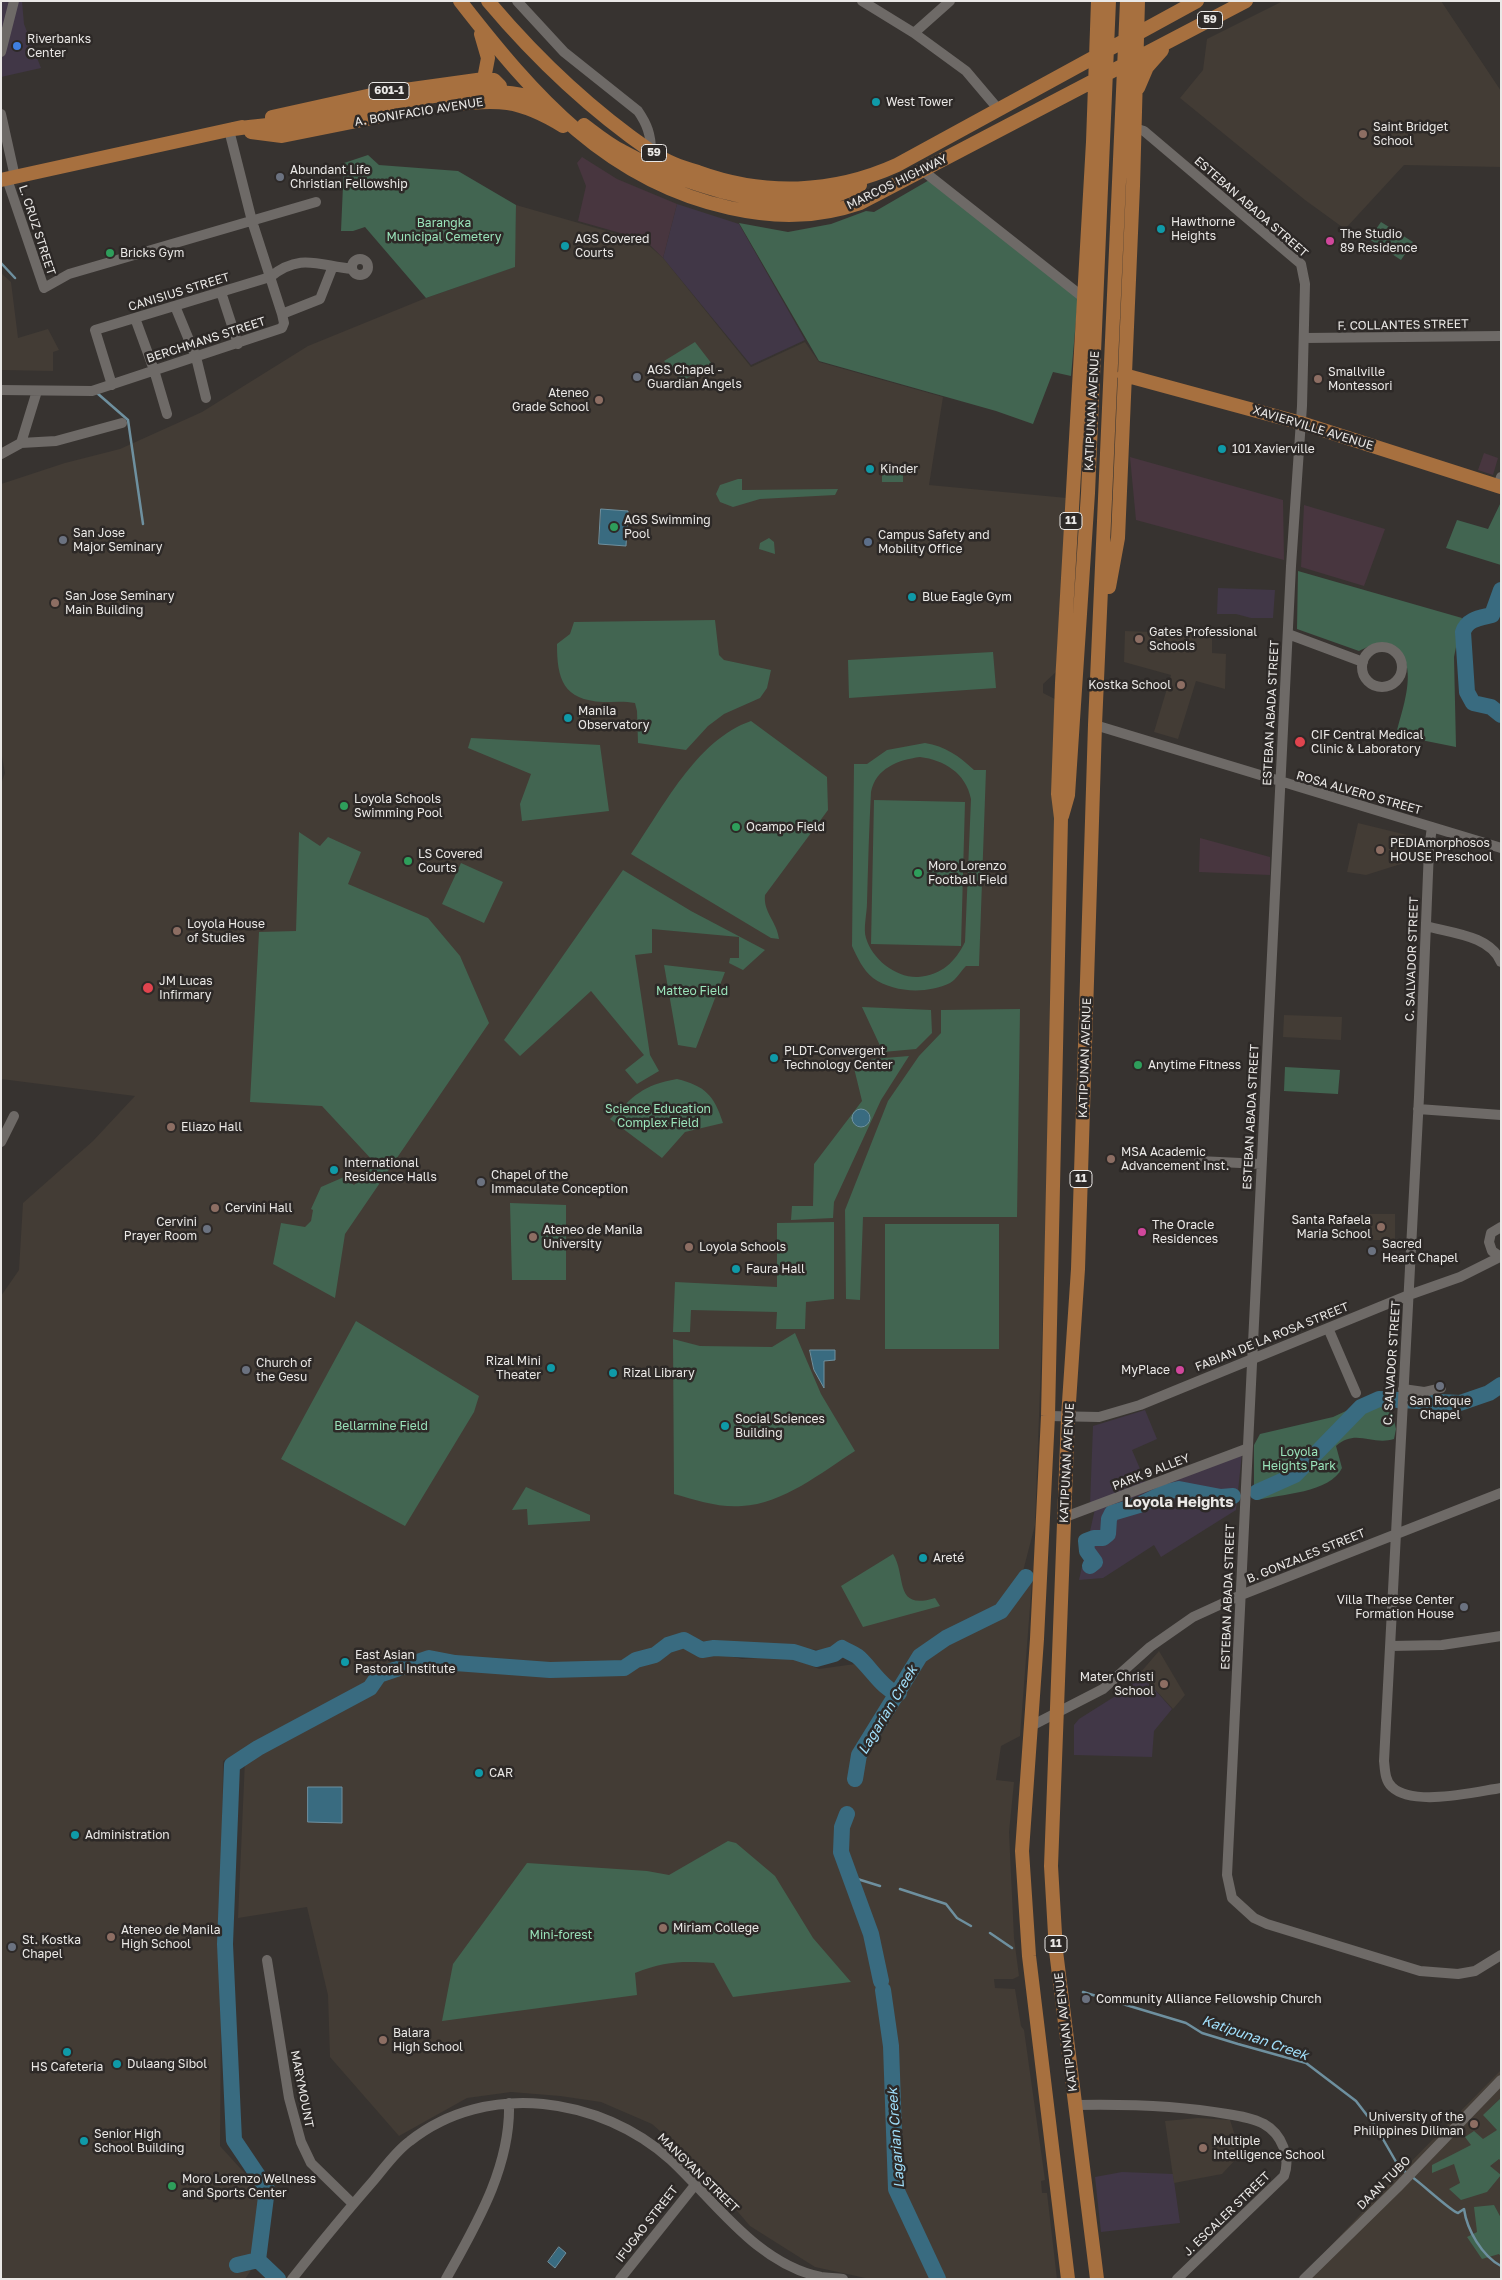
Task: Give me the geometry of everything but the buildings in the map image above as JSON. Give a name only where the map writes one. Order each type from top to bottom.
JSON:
[{"type":"main road","name":"MARCOS HIGHWAY","points":[[460,1],[497,50],[528,84],[561,117],[596,146],[646,179],[688,197],[760,214],[787,216],[837,210],[860,203],[1095,81]]},
{"type":"main road","name":"MARCOS HIGHWAY","points":[[488,1],[583,100],[651,151],[675,164],[714,178],[757,188],[796,191],[873,176],[930,148],[1097,55]]},
{"type":"main road","name":"KATIPUNAN AVENUE","points":[[1068,2279],[1029,1956],[1022,1877],[1022,1851],[1031,1726],[1048,1416],[1061,818],[1058,794],[1062,683],[1097,55],[1098,1]]},
{"type":"main road","name":"KATIPUNAN AVENUE","points":[[1061,818],[1068,795],[1088,493],[1109,1]]},
{"type":"main road","name":"KATIPUNAN AVENUE","points":[[1097,2279],[1056,1951],[1051,1866],[1068,1417],[1078,1269],[1095,725],[1127,1]]},
{"type":"main road","name":"KATIPUNAN AVENUE","points":[[1099,644],[1118,538],[1138,1]]},
{"type":"main road","name":"59","points":[[1097,55],[1197,1]]},
{"type":"main road","name":"59","points":[[1095,81],[1246,1]]},
{"type":"main road","name":"A. BONIFACIO AVENUE","points":[[8,179],[231,130],[296,110],[376,94],[484,79],[488,58],[485,42],[475,20]]},
{"type":"main road","points":[[1074,68],[1088,49],[1098,22]]},
{"type":"main road","points":[[1135,98],[1147,66],[1158,52],[1174,40]]},
{"type":"main road","points":[[484,79],[494,80],[500,86],[499,93],[486,100]]},
{"type":"main road","points":[[231,130],[308,120],[460,94],[478,92],[512,93],[540,100],[571,117],[621,151],[663,171],[712,188],[756,198],[801,201],[828,198],[862,184],[873,176]]},
{"type":"main road","name":"A. BONIFACIO AVENUE","points":[[231,130],[282,136],[409,112],[486,100],[506,102],[529,108],[596,146]]},
{"type":"main road","points":[[1091,173],[1133,174]]},
{"type":"main road","points":[[1088,223],[1093,214],[1109,207],[1127,214],[1131,224]]},
{"type":"main road","name":"XAVIERVILLE AVENUE","points":[[1124,375],[1301,423],[1500,483]]},
{"type":"street","points":[[1,52],[14,1]]},
{"type":"street","points":[[517,1],[564,52],[638,111],[646,123],[651,137],[651,151]]},
{"type":"street","points":[[862,1],[914,33],[966,72],[999,110]]},
{"type":"street","points":[[914,33],[950,1]]},
{"type":"street","name":"L. CRUZ STREET","points":[[1,114],[8,179],[44,288],[69,274],[252,222]]},
{"type":"street","name":"ESTEBAN ABADA STREET","points":[[1134,128],[1144,131],[1301,264],[1305,284],[1306,338],[1280,783],[1226,1875],[1232,1898],[1254,1918],[1267,1924],[1420,1971],[1458,1974],[1475,1971],[1501,1956]]},
{"type":"street","name":"BERCHMANS STREET","points":[[1,390],[88,391],[112,385],[282,328],[284,323],[282,314],[252,222],[231,130]]},
{"type":"street","points":[[922,170],[1084,298]]},
{"type":"street","points":[[252,222],[316,202]]},
{"type":"street","name":"CANISIUS STREET","points":[[112,385],[95,330],[270,277],[284,266],[297,262],[352,269]]},
{"type":"street","points":[[282,314],[320,299],[333,266]]},
{"type":"street","points":[[221,292],[238,344]]},
{"type":"street","points":[[175,306],[196,357],[206,398]]},
{"type":"street","points":[[135,318],[154,370],[167,414]]},
{"type":"street","name":"F. COLLANTES STREET","points":[[1306,338],[1501,336]]},
{"type":"street","points":[[21,443],[37,391]]},
{"type":"street","points":[[1,454],[21,443],[56,441],[122,423]]},
{"type":"street","points":[[1288,634],[1362,662]]},
{"type":"street","name":"ROSA ALVERO STREET","points":[[1095,725],[1280,783],[1501,848]]},
{"type":"street","name":"C. SALVADOR STREET","points":[[1432,827],[1384,1762],[1387,1780],[1391,1787],[1403,1794],[1418,1797],[1501,1788]]},
{"type":"street","points":[[1426,926],[1488,945],[1501,962]]},
{"type":"street","points":[[1418,1109],[1501,1116]]},
{"type":"street","points":[[1,1142],[14,1116]]},
{"type":"street","points":[[1198,1161],[1261,1164]]},
{"type":"street","points":[[1500,1257],[1492,1251],[1488,1242],[1491,1233],[1501,1227]]},
{"type":"street","name":"FABIAN DE LA ROSA STREET","points":[[1048,1416],[1099,1417],[1129,1409],[1409,1294],[1460,1277],[1500,1257]]},
{"type":"street","points":[[1328,1328],[1356,1393]]},
{"type":"street","points":[[1402,1397],[1441,1388]]},
{"type":"street","name":"PARK 9 ALLEY","points":[[1065,1517],[1246,1449]]},
{"type":"street","name":"B. GONZALES STREET","points":[[1031,1726],[1103,1689],[1171,1631],[1193,1617],[1241,1595],[1501,1492]]},
{"type":"street","points":[[1391,1646],[1442,1645],[1501,1636]]},
{"type":"street","name":"MARYMOUNT","points":[[267,1960],[289,2098],[301,2142],[311,2163],[353,2204]]},
{"type":"street","name":"DAAN TUBO","points":[[1304,2279],[1397,2188],[1501,2080]]},
{"type":"street","points":[[446,2279],[484,2210],[500,2165],[510,2114],[509,2103]]},
{"type":"street","name":"MANGYAN STREET","points":[[292,2279],[353,2204],[408,2142],[440,2122],[464,2113],[509,2103],[547,2104],[581,2110],[637,2133],[670,2160],[747,2238],[797,2269],[823,2278],[843,2279]]},
{"type":"street","name":"J. ESCALER STREET","points":[[1075,2105],[1148,2104],[1201,2109],[1263,2123],[1280,2139],[1288,2163],[1284,2176],[1177,2279]]},
{"type":"street","name":"IFUGAO STREET","points":[[620,2279],[694,2185]]},
{"type":"shaded area","name":"Riverbanks Center","points":[[1,1],[22,1],[24,24],[41,68],[1,77]]},
{"type":"shaded area","name":"Saint Bridget School","points":[[1283,1],[1441,1],[1501,91],[1501,167],[1404,165],[1345,229],[1305,200],[1180,98],[1203,70],[1207,39]]},
{"type":"shaded area","points":[[582,157],[617,179],[677,204],[663,258],[645,240],[578,221],[586,186],[577,163]]},
{"type":"shaded area","points":[[677,204],[739,224],[805,340],[751,365],[663,258]]},
{"type":"shaded area","name":"Ateneo de Manila University","points":[[516,205],[645,242],[663,258],[751,367],[805,342],[819,362],[943,397],[929,485],[1067,498],[1056,672],[1043,684],[1043,693],[1057,700],[1054,1009],[1035,1525],[1022,1575],[1005,1599],[985,1614],[921,1650],[898,1686],[892,1686],[853,1648],[820,1650],[709,1643],[687,1636],[667,1638],[649,1652],[629,1656],[614,1665],[642,1664],[666,1650],[685,1647],[703,1654],[721,1654],[742,1659],[787,1656],[819,1669],[855,1664],[896,1698],[900,1698],[903,1696],[920,1665],[944,1640],[1001,1612],[1021,1583],[1032,1581],[1020,1736],[1001,1746],[996,1780],[1014,1782],[1009,1832],[1014,1938],[1019,1976],[1013,1979],[994,1979],[995,1988],[1015,1989],[1021,2026],[1024,2030],[1045,2180],[1041,2181],[1042,2193],[1047,2193],[1057,2279],[870,2279],[815,2267],[750,2226],[697,2164],[652,2124],[601,2102],[511,2092],[467,2098],[399,2136],[330,2057],[328,1995],[307,1907],[238,1918],[245,1760],[383,1682],[406,1671],[429,1667],[496,1667],[541,1671],[614,1666],[537,1666],[521,1661],[456,1661],[427,1654],[373,1675],[365,1687],[223,1761],[220,2146],[261,2191],[258,2260],[245,2279],[1,2279],[1,1296],[19,1270],[23,1203],[93,1141],[135,1096],[1,1079],[1,784],[5,773],[1,751],[1,484],[65,463],[120,449],[202,412],[308,346],[426,298],[514,267]]},
{"type":"shaded area","points":[[1,273],[11,282],[18,338],[48,329],[59,350],[53,352],[53,371],[1,370]]},
{"type":"shaded area","points":[[1484,453],[1498,458],[1493,475],[1478,470]]},
{"type":"shaded area","points":[[1130,457],[1283,500],[1284,560],[1136,520]]},
{"type":"shaded area","points":[[1304,505],[1385,529],[1364,586],[1301,567]]},
{"type":"shaded area","points":[[1218,588],[1275,590],[1273,618],[1251,618],[1236,614],[1217,614]]},
{"type":"shaded area","name":"Kostka School","points":[[1125,631],[1212,634],[1212,653],[1226,654],[1225,689],[1196,681],[1178,739],[1154,732],[1171,675],[1124,662]]},
{"type":"shaded area","name":"PEDIAmorphosos HOUSE Preschool","points":[[1358,823],[1411,836],[1404,863],[1366,875],[1347,872]]},
{"type":"shaded area","points":[[1200,838],[1270,857],[1270,875],[1199,872]]},
{"type":"shaded area","points":[[1284,1015],[1342,1017],[1341,1040],[1283,1037]]},
{"type":"shaded area","name":"Santa Rafaela Maria School","points":[[1367,1214],[1395,1214],[1395,1240],[1366,1240]]},
{"type":"shaded area","points":[[1145,1410],[1157,1439],[1132,1450],[1146,1483],[1090,1505],[1093,1426]]},
{"type":"shaded area","points":[[1242,1453],[1236,1510],[1161,1557],[1154,1545],[1103,1578],[1079,1580],[1095,1509]]},
{"type":"shaded area","name":"Mater Christi School","points":[[1159,1651],[1185,1695],[1173,1709],[1140,1673]]},
{"type":"shaded area","points":[[1140,1673],[1172,1709],[1154,1731],[1152,1757],[1074,1755],[1074,1725],[1079,1719],[1125,1690]]},
{"type":"shaded area","name":"University of the Philippines Diliman","points":[[1501,2070],[1501,2279],[1299,2279],[1394,2179]]},
{"type":"shaded area","name":"Multiple Intelligence School","points":[[1198,2118],[1230,2120],[1237,2142],[1238,2157],[1222,2174],[1174,2183],[1165,2121]]},
{"type":"shaded area","points":[[1122,2172],[1173,2174],[1180,2223],[1101,2232],[1095,2177]]},
{"type":"green space","name":"Barangka Municipal Cemetery","points":[[368,155],[379,165],[458,171],[516,205],[515,267],[426,298],[365,227],[353,231],[341,231],[344,163]]},
{"type":"green space","points":[[931,179],[1078,298],[1071,376],[1053,372],[1033,424],[996,411],[819,361],[739,223],[788,232],[831,224],[866,211],[874,212]]},
{"type":"green space","points":[[1381,222],[1413,242],[1401,260],[1369,239]]},
{"type":"green space","points":[[695,342],[712,364],[682,381],[664,361]]},
{"type":"green space","points":[[882,467],[903,468],[903,482],[882,482]]},
{"type":"green space","points":[[742,479],[742,490],[838,489],[835,495],[760,499],[733,507],[720,502],[716,494],[720,485]]},
{"type":"green space","points":[[1501,502],[1501,565],[1446,548],[1457,520],[1488,529]]},
{"type":"green space","points":[[769,538],[774,542],[775,554],[759,549],[760,543]]},
{"type":"green space","points":[[1298,571],[1462,618],[1454,657],[1456,747],[1396,735],[1405,699],[1408,673],[1406,662],[1400,653],[1391,646],[1383,644],[1371,645],[1359,651],[1297,629]]},
{"type":"green space","points":[[715,620],[719,655],[724,660],[771,670],[767,688],[760,698],[724,714],[708,726],[686,750],[638,743],[635,703],[603,702],[579,697],[571,692],[561,677],[557,644],[570,634],[574,622]]},
{"type":"green space","points":[[993,652],[996,688],[849,698],[848,660]]},
{"type":"green space","points":[[751,721],[827,777],[828,810],[765,895],[766,907],[776,927],[779,939],[771,938],[631,854],[682,777],[697,759],[731,730]]},
{"type":"green space","points":[[471,738],[600,745],[609,811],[522,821],[520,804],[531,774],[468,748]]},
{"type":"green space","points":[[925,743],[932,744],[951,752],[974,770],[986,770],[979,966],[966,966],[952,982],[941,987],[911,990],[891,987],[881,983],[866,971],[852,946],[854,764],[867,764],[887,750]],"holes":[[[920,757],[953,769],[964,782],[971,799],[965,942],[957,956],[947,966],[934,974],[918,977],[901,974],[886,966],[879,960],[866,938],[871,792],[883,771],[896,763]]]},
{"type":"green space","name":"Moro Lorenzo Football Field","points":[[874,800],[965,802],[961,946],[871,944]]},
{"type":"green space","points":[[299,832],[320,846],[328,837],[361,852],[348,884],[428,918],[460,956],[489,1023],[345,1234],[335,1298],[273,1264],[281,1223],[305,1227],[311,1221],[313,1210],[311,1209],[321,1187],[344,1177],[354,1185],[371,1168],[374,1162],[322,1106],[250,1102],[259,932],[296,931]]},
{"type":"green space","points":[[461,863],[503,882],[484,923],[442,904]]},
{"type":"green space","points":[[623,870],[691,911],[765,950],[743,970],[729,963],[730,958],[739,958],[739,937],[652,929],[652,953],[635,955],[650,1055],[659,1071],[637,1084],[625,1070],[644,1055],[591,991],[520,1056],[504,1040]]},
{"type":"green space","name":"Matteo Field","points":[[664,965],[725,972],[696,1048],[678,1045]]},
{"type":"green space","points":[[862,1007],[931,1010],[932,1033],[916,1049],[883,1052]]},
{"type":"green space","points":[[1020,1009],[1017,1217],[863,1217],[860,1300],[846,1299],[845,1210],[888,1101],[919,1056],[941,1033],[941,1010]]},
{"type":"green space","points":[[909,1056],[881,1100],[834,1202],[833,1218],[791,1220],[792,1206],[813,1206],[814,1164],[862,1101],[854,1068],[872,1059]]},
{"type":"green space","points":[[1285,1067],[1340,1070],[1338,1094],[1284,1091]]},
{"type":"green space","name":"Science Education Complex Field","points":[[677,1079],[695,1085],[707,1093],[716,1105],[723,1123],[685,1132],[662,1158],[610,1119],[647,1088],[665,1081]]},
{"type":"green space","points":[[510,1203],[566,1205],[566,1280],[512,1280]]},
{"type":"green space","points":[[834,1222],[834,1299],[806,1302],[805,1329],[776,1329],[777,1312],[691,1310],[690,1332],[673,1332],[675,1282],[777,1287],[777,1223]]},
{"type":"green space","points":[[885,1224],[999,1224],[999,1349],[885,1349]]},
{"type":"green space","name":"Bellarmine Field","points":[[356,1321],[479,1396],[474,1412],[405,1526],[281,1459]]},
{"type":"green space","points":[[795,1333],[821,1394],[855,1451],[802,1486],[772,1500],[757,1504],[725,1506],[674,1494],[673,1339],[700,1346],[772,1347]]},
{"type":"green space","name":"Loyola Heights Park","points":[[1387,1392],[1396,1429],[1394,1439],[1378,1441],[1350,1438],[1343,1441],[1336,1446],[1342,1468],[1327,1483],[1304,1491],[1257,1500],[1254,1495],[1254,1445],[1260,1434],[1333,1417]]},
{"type":"green space","points":[[526,1487],[590,1515],[590,1521],[528,1525],[527,1509],[512,1510]]},
{"type":"green space","points":[[893,1554],[907,1596],[913,1600],[922,1601],[935,1598],[940,1606],[863,1627],[841,1586]]},
{"type":"green space","name":"Mini-forest","points":[[728,1841],[736,1843],[775,1876],[813,1938],[851,1982],[733,1997],[714,1963],[674,1963],[656,1966],[635,1973],[637,1995],[442,2021],[453,1964],[527,1863],[647,1871],[669,1875]]},
{"type":"green space","points":[[1501,2098],[1501,2161],[1499,2159],[1490,2166],[1501,2175],[1487,2192],[1461,2200],[1449,2189],[1460,2183],[1454,2164],[1432,2173],[1432,2165],[1471,2145],[1465,2137],[1474,2131],[1483,2139],[1497,2130],[1483,2115]]},
{"type":"green space","points":[[1494,2205],[1501,2218],[1501,2257],[1499,2254],[1482,2259],[1467,2237],[1477,2232],[1474,2207]]},
{"type":"water","name":"AGS Swimming Pool","points":[[601,509],[628,511],[626,546],[599,544]]},
{"type":"water","points":[[861,1109],[867,1112],[870,1118],[867,1124],[861,1127],[855,1124],[852,1118],[855,1112]]},
{"type":"water","points":[[810,1350],[835,1350],[835,1360],[824,1361],[824,1388],[814,1370]]},
{"type":"water","points":[[308,1787],[342,1787],[342,1823],[308,1822]]},
{"type":"water","points":[[559,2247],[566,2253],[555,2268],[548,2262]]},
{"type":"waterway","points":[[1,263],[15,278]]},
{"type":"waterway","points":[[97,393],[128,420],[143,524]]},
{"type":"waterway","name":"Lagarian Creek","points":[[1501,590],[1492,615],[1471,622],[1463,632],[1467,692],[1473,703],[1491,707],[1501,715]]},
{"type":"waterway","name":"Lagarian Creek","points":[[1257,1492],[1295,1475],[1361,1407],[1379,1399],[1460,1403],[1489,1393],[1501,1385]]},
{"type":"waterway","name":"Lagarian Creek","points":[[1090,1566],[1095,1562],[1087,1551],[1086,1541],[1094,1538],[1103,1538],[1108,1534],[1109,1519],[1112,1513],[1139,1505],[1166,1492],[1179,1489],[1221,1497],[1233,1496]]},
{"type":"waterway","name":"Lagarian Creek","points":[[855,1779],[859,1755],[920,1656],[946,1638],[1001,1611],[1026,1577]]},
{"type":"waterway","points":[[237,2265],[258,2260],[267,2189],[234,2140],[225,1944],[232,1765],[258,1748],[370,1688],[379,1675],[429,1658],[455,1663],[550,1670],[624,1668],[636,1660],[655,1655],[668,1645],[684,1640],[702,1650],[714,1648],[794,1652],[816,1659],[834,1654],[842,1648],[857,1656],[883,1684],[894,1692],[899,1693]]},
{"type":"waterway","name":"Lagarian Creek","points":[[847,1814],[842,1827],[841,1852],[871,1934],[881,1981]]},
{"type":"waterway","name":"Katipunan Creek","points":[[851,1877],[880,1886]]},
{"type":"waterway","name":"Katipunan Creek","points":[[900,1889],[946,1904],[957,1918],[971,1926]]},
{"type":"waterway","name":"Katipunan Creek","points":[[990,1933],[1012,1948]]},
{"type":"waterway","name":"Lagarian Creek","points":[[883,1990],[891,2046],[896,2189],[938,2279]]},
{"type":"waterway","name":"Katipunan Creek","points":[[1083,1992],[1186,2023],[1202,2033],[1306,2063],[1356,2101],[1376,2127],[1399,2167],[1407,2173]]},
{"type":"waterway","name":"Katipunan Creek","points":[[1412,2177],[1458,2213],[1464,2209],[1468,2225],[1476,2242],[1494,2262],[1501,2266]]},
{"type":"waterway","points":[[258,2260],[278,2279]]},
{"type":"place","name":"Riverbanks Center","points":[[17,46]]},
{"type":"place","name":"West Tower","points":[[876,102]]},
{"type":"place","name":"Saint Bridget School","points":[[1363,134]]},
{"type":"place","name":"Abundant Life Christian Fellowship","points":[[280,177]]},
{"type":"place","name":"Hawthorne Heights","points":[[1161,229]]},
{"type":"place","name":"The Studio 89 Residence","points":[[1330,241]]},
{"type":"place","name":"AGS Covered Courts","points":[[565,246]]},
{"type":"place","name":"Bricks Gym","points":[[110,253]]},
{"type":"place","name":"AGS Chapel - Guardian Angels","points":[[637,377]]},
{"type":"place","name":"Smallville Montessori","points":[[1318,379]]},
{"type":"place","name":"Ateneo Grade School","points":[[599,400]]},
{"type":"place","name":"101 Xavierville","points":[[1222,449]]},
{"type":"place","name":"Kinder","points":[[870,469]]},
{"type":"place","name":"AGS Swimming Pool","points":[[614,527]]},
{"type":"place","name":"San Jose Major Seminary","points":[[63,540]]},
{"type":"place","name":"Campus Safety and Mobility Office","points":[[868,542]]},
{"type":"place","name":"Blue Eagle Gym","points":[[912,597]]},
{"type":"place","name":"San Jose Seminary Main Building","points":[[55,603]]},
{"type":"place","name":"Gates Professional Schools","points":[[1139,639]]},
{"type":"place","name":"Kostka School","points":[[1181,685]]},
{"type":"place","name":"Manila Observatory","points":[[568,718]]},
{"type":"place","name":"CIF Central Medical Clinic & Laboratory","points":[[1300,742]]},
{"type":"place","name":"Loyola Schools Swimming Pool","points":[[344,806]]},
{"type":"place","name":"Ocampo Field","points":[[736,827]]},
{"type":"place","name":"PEDIAmorphosos HOUSE Preschool","points":[[1380,850]]},
{"type":"place","name":"LS Covered Courts","points":[[408,861]]},
{"type":"place","name":"Moro Lorenzo Football Field","points":[[918,873]]},
{"type":"place","name":"Loyola House of Studies","points":[[177,931]]},
{"type":"place","name":"JM Lucas Infirmary","points":[[148,988]]},
{"type":"place","name":"PLDT-Convergent Technology Center","points":[[774,1058]]},
{"type":"place","name":"Anytime Fitness","points":[[1138,1065]]},
{"type":"place","name":"Eliazo Hall","points":[[171,1127]]},
{"type":"place","name":"MSA Academic Advancement Inst.","points":[[1111,1159]]},
{"type":"place","name":"International Residence Halls","points":[[334,1170]]},
{"type":"place","name":"Chapel of the Immaculate Conception","points":[[481,1182]]},
{"type":"place","name":"Cervini Hall","points":[[215,1208]]},
{"type":"place","name":"Santa Rafaela Maria School","points":[[1381,1227]]},
{"type":"place","name":"Cervini Prayer Room","points":[[207,1229]]},
{"type":"place","name":"The Oracle Residences","points":[[1142,1232]]},
{"type":"place","name":"Ateneo de Manila University","points":[[533,1237]]},
{"type":"place","name":"Loyola Schools","points":[[689,1247]]},
{"type":"place","name":"Sacred Heart Chapel","points":[[1372,1251]]},
{"type":"place","name":"Faura Hall","points":[[736,1269]]},
{"type":"place","name":"Rizal Mini Theater","points":[[551,1368]]},
{"type":"place","name":"Church of the Gesu","points":[[246,1370]]},
{"type":"place","name":"MyPlace","points":[[1180,1370]]},
{"type":"place","name":"Rizal Library","points":[[613,1373]]},
{"type":"place","name":"San Roque Chapel","points":[[1440,1386]]},
{"type":"place","name":"Social Sciences Building","points":[[725,1426]]},
{"type":"place","name":"Areté","points":[[923,1558]]},
{"type":"place","name":"Villa Therese Center Formation House","points":[[1464,1607]]},
{"type":"place","name":"East Asian Pastoral Institute","points":[[345,1662]]},
{"type":"place","name":"Mater Christi School","points":[[1164,1684]]},
{"type":"place","name":"CAR","points":[[479,1773]]},
{"type":"place","name":"Administration","points":[[75,1835]]},
{"type":"place","name":"Miriam College","points":[[663,1928]]},
{"type":"place","name":"Ateneo de Manila High School","points":[[111,1937]]},
{"type":"place","name":"St. Kostka Chapel","points":[[12,1947]]},
{"type":"place","name":"Community Alliance Fellowship Church","points":[[1086,1999]]},
{"type":"place","name":"Balara High School","points":[[383,2040]]},
{"type":"place","name":"HS Cafeteria","points":[[67,2052]]},
{"type":"place","name":"Dulaang Sibol","points":[[117,2064]]},
{"type":"place","name":"University of the Philippines Diliman","points":[[1474,2124]]},
{"type":"place","name":"Senior High School Building","points":[[84,2141]]},
{"type":"place","name":"Multiple Intelligence School","points":[[1203,2148]]},
{"type":"place","name":"Moro Lorenzo Wellness and Sports Center","points":[[172,2186]]},
{"type":"district","name":"Loyola Heights","points":[[1179,1502]]}]
